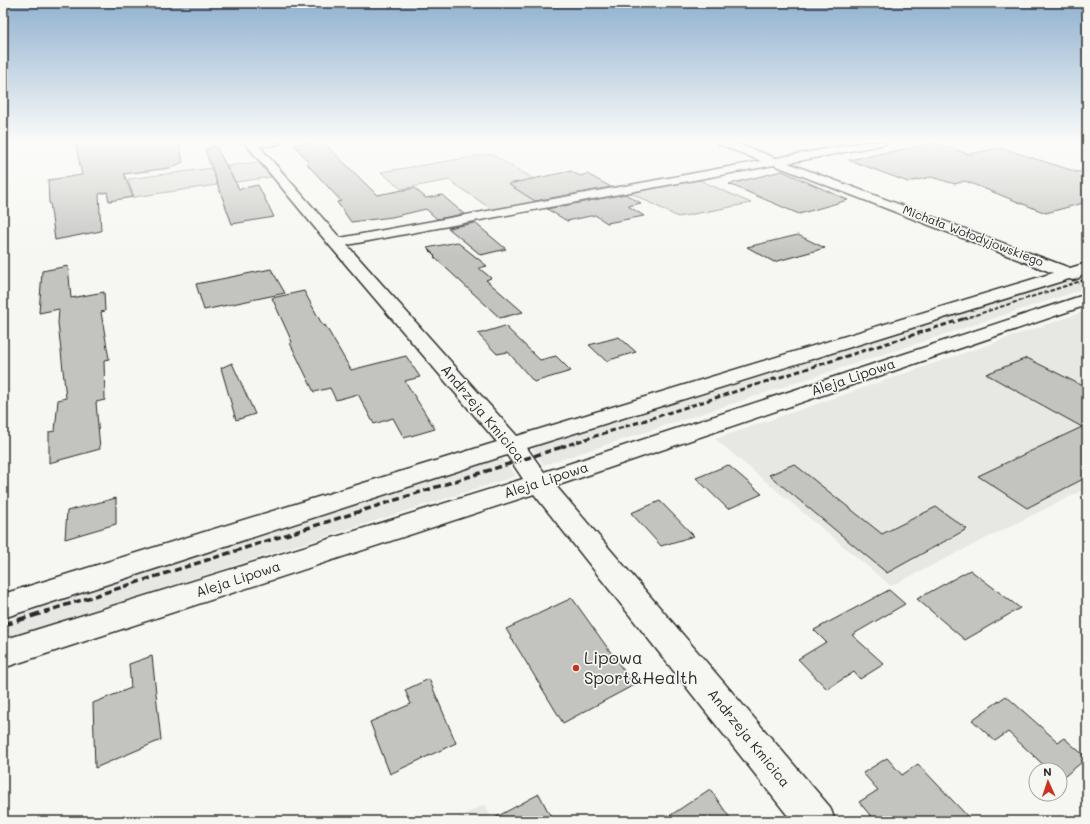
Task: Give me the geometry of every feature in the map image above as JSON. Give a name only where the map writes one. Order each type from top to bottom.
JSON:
[{"type":"street","name":"Andrzeja Kmicica","points":[[287,180],[335,243],[512,445],[539,482],[816,821]]},
{"type":"street","points":[[335,243],[670,180]]},
{"type":"street","name":"Michała Wołodyjowskiego","points":[[827,180],[1081,274]]},
{"type":"street","points":[[3,606],[512,445],[1081,274]]},
{"type":"street","name":"Aleja Lipowa","points":[[3,654],[539,482],[1087,299]]},
{"type":"shaded area","points":[[128,180],[247,180],[134,197]]},
{"type":"shaded area","points":[[391,180],[447,180],[401,189]]},
{"type":"shaded area","points":[[450,180],[537,180],[565,197],[494,211]]},
{"type":"shaded area","points":[[689,180],[700,180],[751,203],[678,217],[629,192]]},
{"type":"shaded area","points":[[1066,277],[1087,285],[1087,288],[544,465],[530,446]]},
{"type":"shaded area","points":[[1080,313],[1087,316],[1087,488],[891,586],[715,439]]},
{"type":"shaded area","points":[[502,458],[516,476],[3,639],[3,616],[17,613]]},
{"type":"shaded area","points":[[485,804],[493,821],[453,821]]},
{"type":"building","points":[[48,180],[127,180],[133,197],[109,201],[107,192],[99,194],[101,231],[55,240],[49,203]]},
{"type":"building","points":[[216,180],[234,180],[239,189],[258,185],[274,217],[232,224]]},
{"type":"building","points":[[322,180],[362,180],[377,195],[414,188],[426,198],[442,195],[464,214],[437,219],[426,209],[392,217],[351,222],[337,202],[341,201]]},
{"type":"building","points":[[525,180],[599,180],[611,187],[535,201],[508,184]]},
{"type":"building","points":[[743,180],[804,180],[848,200],[799,214],[729,184]]},
{"type":"building","points":[[943,180],[1087,180],[1087,202],[1046,213],[965,181],[955,184]]},
{"type":"building","points":[[625,194],[641,203],[628,206],[644,216],[607,223],[595,215],[567,221],[547,209]]},
{"type":"building","points":[[475,223],[506,249],[481,255],[448,228]]},
{"type":"building","points":[[798,235],[825,248],[774,262],[747,247]]},
{"type":"building","points":[[457,242],[487,266],[479,268],[491,278],[486,280],[523,312],[500,318],[434,257],[435,256],[427,248]]},
{"type":"building","points":[[68,266],[71,298],[104,292],[105,311],[101,312],[109,359],[104,360],[105,400],[96,402],[100,449],[49,463],[49,432],[55,431],[58,400],[66,398],[58,323],[59,309],[39,313],[42,271]]},
{"type":"building","points":[[271,269],[285,293],[204,310],[196,284]]},
{"type":"building","points":[[304,291],[323,326],[325,325],[351,370],[406,356],[420,377],[405,381],[435,429],[404,438],[393,418],[374,424],[358,394],[336,400],[330,388],[314,392],[290,343],[292,342],[272,298]]},
{"type":"building","points":[[505,326],[540,360],[556,356],[571,371],[534,382],[508,352],[497,354],[478,334]]},
{"type":"building","points":[[619,337],[636,352],[606,361],[589,345]]},
{"type":"building","points":[[1027,358],[1087,388],[1087,477],[1027,508],[978,476],[1082,427],[986,374]]},
{"type":"building","points":[[232,363],[255,414],[236,420],[221,368]]},
{"type":"building","points":[[794,464],[882,534],[936,507],[967,529],[887,573],[769,475]]},
{"type":"building","points":[[728,465],[762,494],[728,509],[696,478]]},
{"type":"building","points":[[116,498],[116,524],[65,539],[67,511]]},
{"type":"building","points":[[660,501],[694,536],[661,546],[631,513]]},
{"type":"building","points":[[970,570],[1020,608],[965,640],[917,599]]},
{"type":"building","points":[[889,590],[905,604],[852,635],[884,664],[860,679],[854,672],[827,689],[798,659],[826,642],[814,630]]},
{"type":"building","name":"Lipowa Sport&Health","points":[[572,598],[634,685],[563,723],[506,629]]},
{"type":"building","points":[[152,656],[161,740],[95,768],[93,703],[131,688],[129,664]]},
{"type":"building","points":[[429,679],[456,743],[390,774],[370,722],[411,704],[405,690]]},
{"type":"building","points":[[1006,696],[1058,742],[1064,738],[1087,758],[1068,773],[1068,762],[1040,762],[1008,732],[995,741],[972,720]]},
{"type":"building","points":[[887,758],[902,775],[918,764],[972,821],[875,821],[859,802],[878,790],[863,773]]},
{"type":"building","points":[[710,789],[732,821],[662,821]]},
{"type":"building","points":[[539,794],[553,821],[489,821]]},
{"type":"railway","points":[[963,319],[1087,279]]},
{"type":"railway","points":[[561,447],[966,318]]},
{"type":"railway","points":[[44,612],[565,446]]},
{"type":"railway","points":[[3,625],[48,611]]},
{"type":"place","name":"Lipowa Sport&Health","points":[[576,668]]}]
